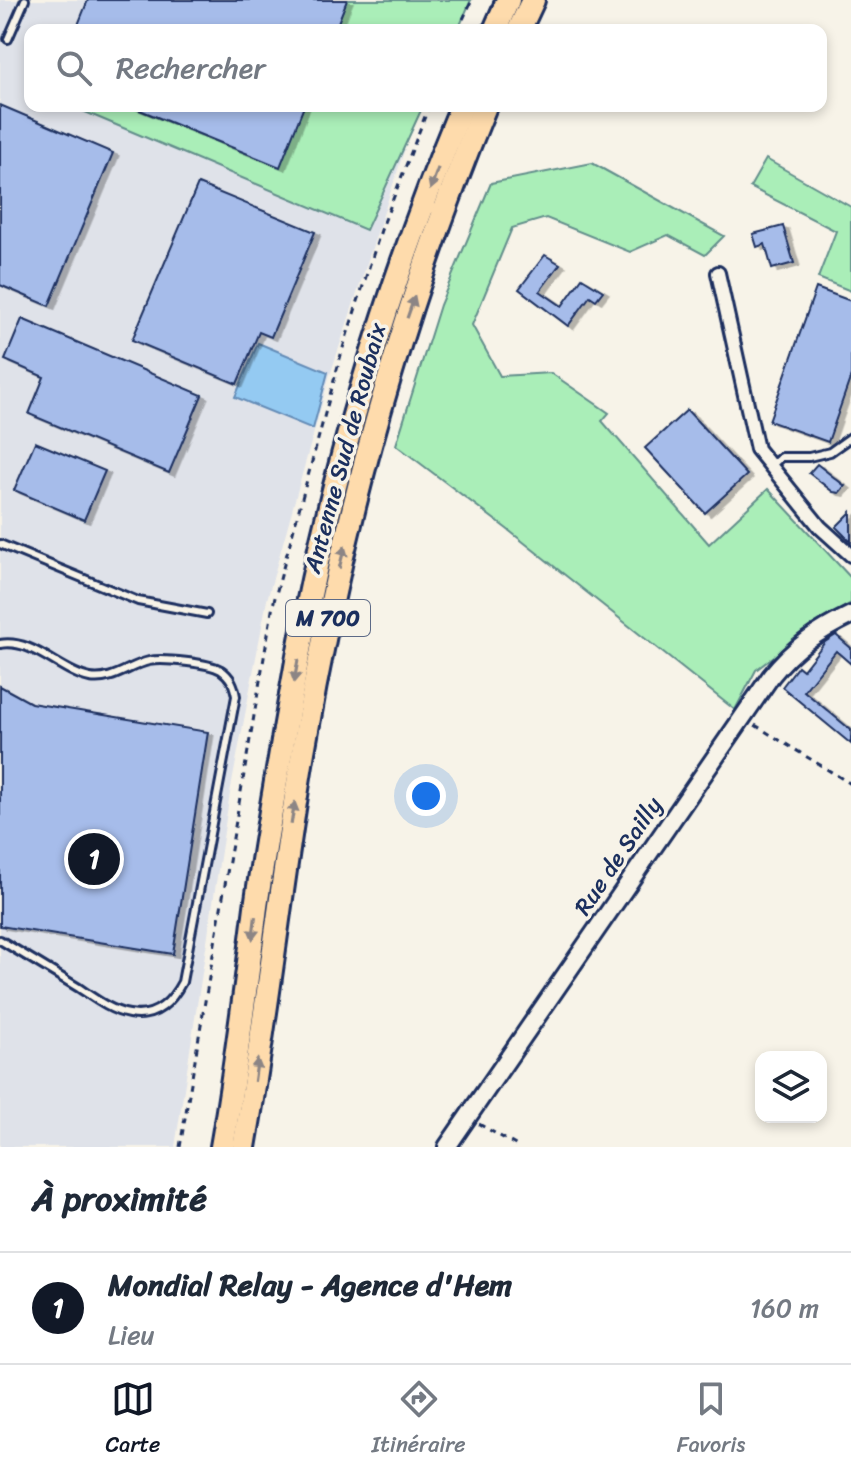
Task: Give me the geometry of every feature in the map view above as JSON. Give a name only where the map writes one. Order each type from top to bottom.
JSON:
[{"type":"highway","points":[[522,24],[533,0]]},
{"type":"highway","name":"Antenne Sud de Roubaix","points":[[222,1147],[257,904],[313,585],[377,342],[460,112]]},
{"type":"highway","name":"Antenne Sud de Roubaix","points":[[244,1147],[303,751],[340,563],[399,345],[483,112]]},
{"type":"street","points":[[718,273],[757,449],[820,527],[851,555]]},
{"type":"street","name":"Rue de Sailly","points":[[447,1147],[771,676],[809,637],[851,615]]},
{"type":"lane","points":[[8,39],[25,0]]},
{"type":"lane","points":[[770,466],[781,457],[809,457],[830,452],[851,437]]},
{"type":"lane","points":[[0,544],[138,601],[207,614]]},
{"type":"lane","points":[[0,644],[19,644],[90,678],[112,675],[159,659],[212,666],[229,678],[236,696],[182,982],[164,1008],[143,1014],[128,1014],[108,1006],[0,940]]},
{"type":"path","points":[[461,24],[472,0]]},
{"type":"path","points":[[180,1147],[273,605],[342,351],[381,230],[427,112]]},
{"type":"path","points":[[742,717],[851,784]]},
{"type":"path","points":[[469,1118],[519,1147]]},
{"type":"shaded area","points":[[0,0],[467,0],[455,24],[24,24],[24,112],[417,112],[329,378],[267,600],[230,793],[175,1147],[0,1147]]},
{"type":"green space","points":[[347,0],[471,0],[461,24],[337,24]]},
{"type":"green space","points":[[85,112],[144,112],[279,166],[302,112],[420,112],[366,230]]},
{"type":"green space","points":[[766,159],[851,207],[851,291],[818,278],[836,231],[750,187]]},
{"type":"green space","points":[[592,163],[724,236],[705,255],[668,235],[630,252],[546,218],[512,228],[472,325],[500,376],[551,373],[609,413],[602,421],[709,544],[768,489],[851,578],[851,603],[818,623],[756,670],[735,710],[396,445],[440,305],[491,183]]},
{"type":"water","points":[[258,343],[328,372],[313,429],[235,397]]},
{"type":"building","points":[[88,0],[347,0],[337,24],[78,24]]},
{"type":"building","points":[[0,105],[113,153],[49,306],[0,285]]},
{"type":"building","points":[[145,112],[302,112],[280,167]]},
{"type":"building","points":[[198,184],[315,232],[271,337],[259,332],[237,384],[132,340]]},
{"type":"building","points":[[783,226],[794,263],[772,269],[765,244],[757,247],[753,234]]},
{"type":"building","points":[[545,255],[560,264],[540,291],[562,306],[582,278],[603,291],[596,300],[590,296],[568,326],[519,289]]},
{"type":"building","points":[[816,288],[851,301],[851,376],[828,442],[769,421]]},
{"type":"building","points":[[22,319],[202,395],[169,473],[29,414],[44,377],[5,360]]},
{"type":"building","points":[[687,410],[747,475],[705,513],[645,448]]},
{"type":"building","points":[[35,442],[105,471],[84,520],[14,490]]},
{"type":"building","points":[[817,464],[845,486],[839,493],[833,492],[809,473]]},
{"type":"building","points":[[851,512],[851,542],[836,527]]},
{"type":"building","points":[[836,635],[851,648],[851,664],[836,651],[804,691],[851,730],[851,744],[782,687],[798,666],[803,670],[825,642]]},
{"type":"building","points":[[0,686],[31,703],[208,732],[173,954],[0,926]]},
{"type":"place","name":"Mondial Relay - Agence d'Hem","points":[[94,859]]}]
